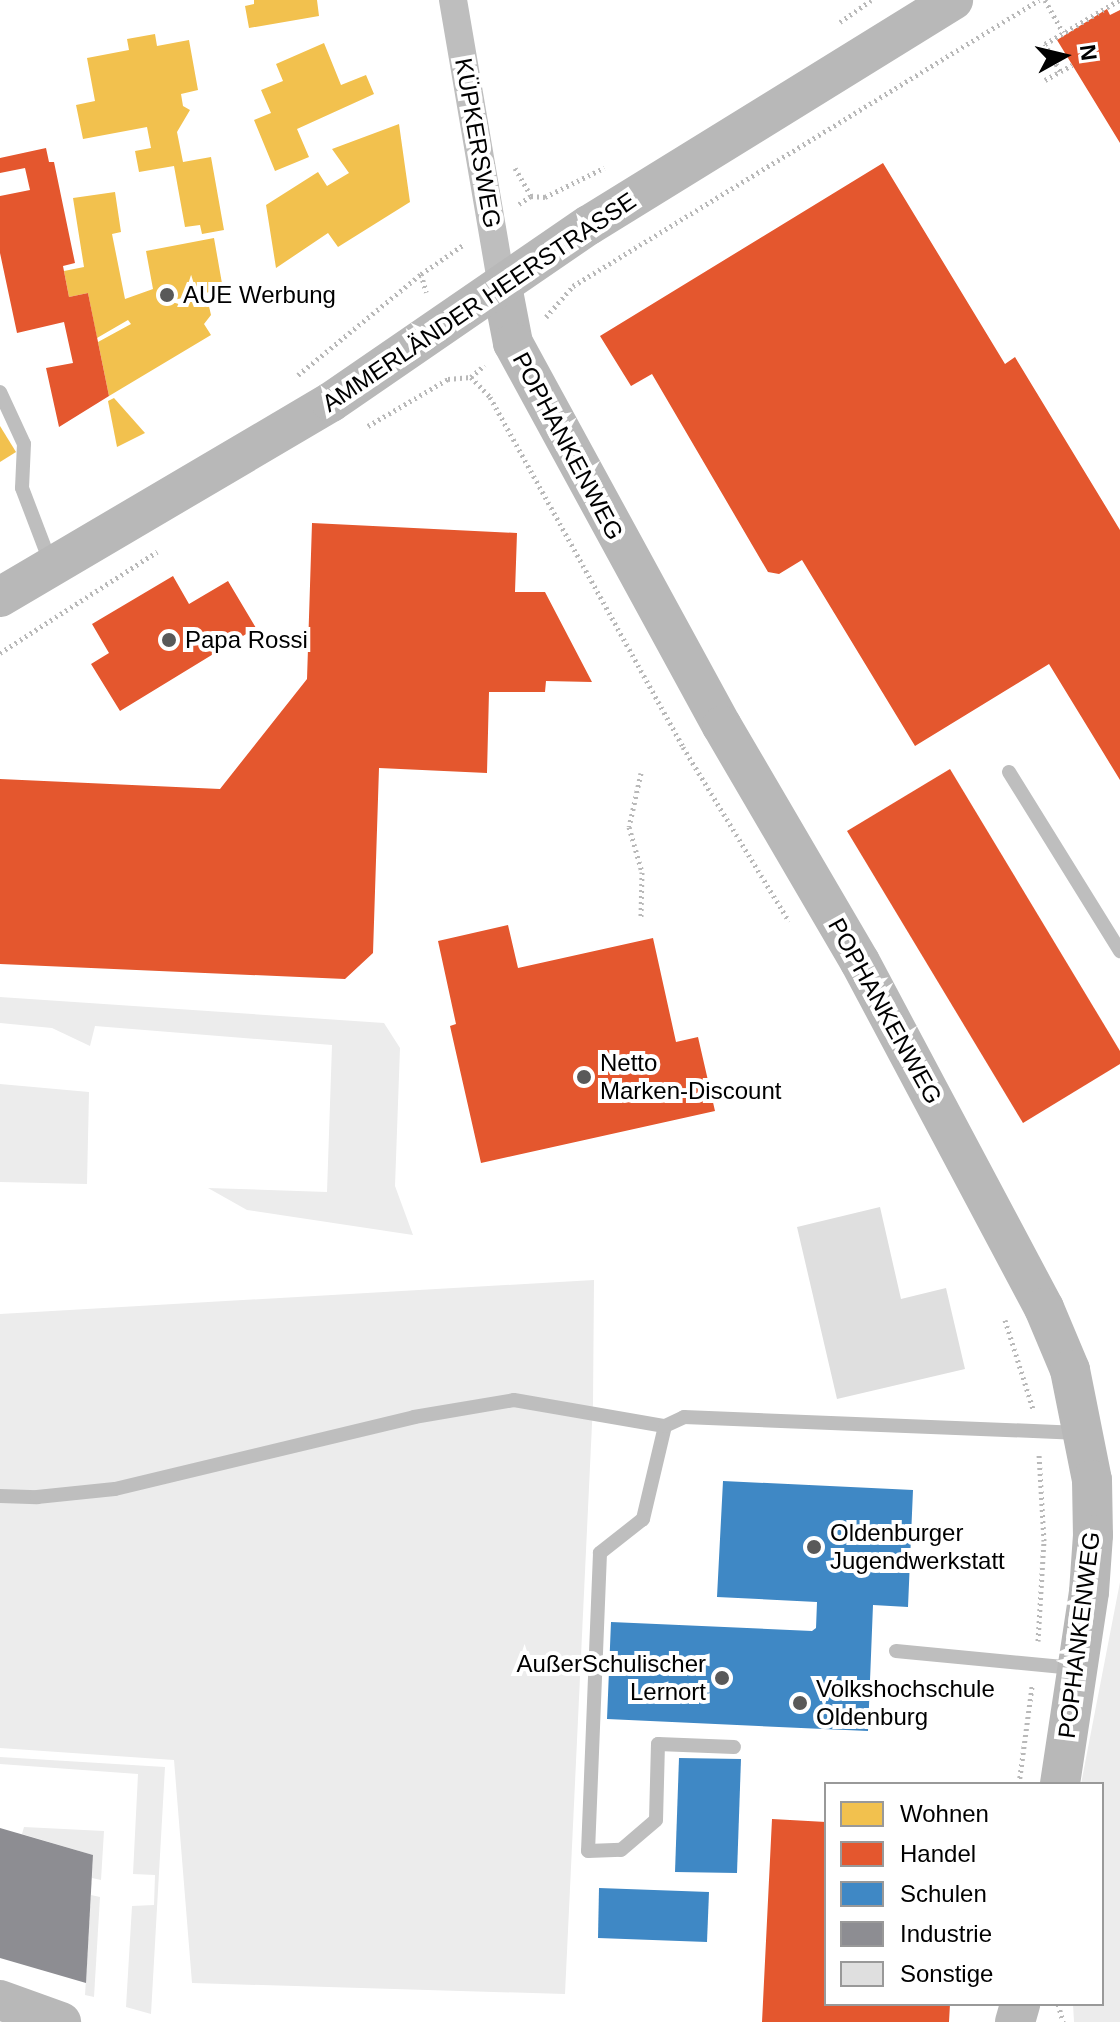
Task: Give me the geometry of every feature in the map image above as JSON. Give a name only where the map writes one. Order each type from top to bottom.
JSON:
[{"type":"street","name":"KÜPKERSWEG","points":[[453,0],[502,286]]},
{"type":"street","name":"AMMERLÄNDER HEERSTRASSE","points":[[0,597],[331,402],[589,225],[953,0]]},
{"type":"street","name":"POPHANKENWEG","points":[[502,286],[513,343],[722,726],[860,962],[1044,1308],[1070,1370],[1092,1480],[1093,1535],[1078,1668],[1060,1782]]},
{"type":"street","points":[[0,2000],[61,2022]]},
{"type":"lane","points":[[0,392],[24,444],[22,488],[52,565]]},
{"type":"lane","points":[[1009,772],[1120,951]]},
{"type":"lane","points":[[0,1496],[52,1497],[115,1489],[414,1417],[514,1400],[665,1426],[684,1417],[1085,1433]]},
{"type":"lane","points":[[665,1426],[643,1519],[600,1553],[588,1851],[621,1850],[656,1820],[658,1744],[734,1747]]},
{"type":"lane","points":[[896,1651],[1078,1668]]},
{"type":"path","points":[[359,431],[448,379],[471,377],[549,315],[573,286],[1039,0]]},
{"type":"path","points":[[1045,0],[1063,32]]},
{"type":"path","points":[[1060,71],[1045,44],[1119,0]]},
{"type":"path","points":[[1045,80],[1072,65]]},
{"type":"path","points":[[292,379],[421,274],[493,221]]},
{"type":"path","points":[[471,377],[490,397],[683,747],[794,929]]},
{"type":"path","points":[[0,653],[169,544]]},
{"type":"path","points":[[641,773],[629,827],[641,861],[641,917]]},
{"type":"path","points":[[1000,1309],[1027,1384],[1036,1432],[1044,1541],[1035,1664],[1019,1782]]},
{"type":"shaded area","points":[[0,997],[384,1023],[400,1048],[395,1186],[413,1235],[247,1210],[208,1188],[327,1192],[332,1045],[95,1026],[90,1046],[52,1028],[0,1023]]},
{"type":"shaded area","points":[[0,1084],[89,1092],[87,1184],[0,1182]]},
{"type":"shaded area","points":[[594,1280],[593,1403],[565,1994],[192,1983],[174,1760],[0,1748],[0,1314]]},
{"type":"shaded area","points":[[1120,1582],[1120,2022],[1074,2022],[1073,2006],[1104,2006],[1104,1782],[1081,1782]]},
{"type":"shaded area","points":[[0,1757],[165,1767],[151,2014],[126,2007],[132,1906],[154,1905],[155,1875],[133,1874],[138,1774],[0,1764]]},
{"type":"shaded area","points":[[24,1827],[104,1831],[101,1880],[92,1878],[93,1855],[22,1834]]},
{"type":"shaded area","points":[[91,1895],[100,1897],[94,1997],[85,1995]]},
{"type":"building: Wohnen","points":[[254,0],[317,0],[319,16],[249,28],[245,6],[254,4]]},
{"type":"building: Wohnen","points":[[155,34],[157,46],[189,40],[198,90],[181,94],[183,106],[190,110],[177,132],[183,162],[211,157],[224,230],[202,234],[200,225],[185,227],[174,166],[139,172],[135,151],[151,148],[147,127],[83,139],[76,105],[95,101],[87,58],[129,50],[127,39]]},
{"type":"building: Wohnen","points":[[324,43],[341,85],[366,75],[374,94],[297,129],[309,157],[275,171],[254,120],[271,113],[261,90],[283,81],[276,64]]},
{"type":"building: Wohnen","points":[[399,124],[410,202],[338,247],[328,233],[276,268],[266,205],[318,172],[327,186],[349,173],[332,149]]},
{"type":"building: Wohnen","name":"AUE Werbung","points":[[115,192],[121,232],[112,234],[125,299],[153,289],[146,251],[214,238],[223,289],[169,301],[185,306],[197,297],[208,302],[211,315],[204,324],[211,335],[109,396],[98,342],[131,324],[128,320],[97,338],[88,293],[69,297],[64,271],[84,267],[73,198]]},
{"type":"building: Wohnen","points":[[114,398],[145,433],[117,447],[108,401]]},
{"type":"building: Wohnen","points":[[0,426],[16,452],[0,462]]},
{"type":"building: Handel","points":[[1107,9],[1110,15],[1120,10],[1120,143],[1057,40]]},
{"type":"building: Handel","points":[[46,148],[49,162],[54,162],[75,263],[63,266],[69,297],[88,293],[109,396],[59,427],[46,368],[73,363],[64,322],[17,333],[0,253],[0,196],[30,190],[25,168],[0,173],[0,158]]},
{"type":"building: Handel","points":[[883,163],[1005,364],[1015,357],[1120,530],[1120,780],[1049,664],[915,746],[802,560],[779,574],[768,572],[652,374],[631,386],[600,336]]},
{"type":"building: Handel","points":[[312,523],[517,533],[515,592],[545,592],[592,682],[546,681],[545,692],[489,692],[487,773],[379,768],[373,953],[345,979],[0,964],[0,779],[220,789],[307,679]]},
{"type":"building: Handel","name":"Papa Rossi","points":[[173,576],[189,604],[228,581],[256,628],[120,711],[91,664],[109,653],[92,624]]},
{"type":"building: Handel","points":[[950,769],[1120,1051],[1120,1064],[1023,1123],[847,831]]},
{"type":"building: Handel","name":"Netto Marken-Discount","points":[[508,925],[518,968],[653,938],[676,1042],[698,1037],[715,1111],[481,1163],[450,1026],[456,1024],[438,941]]},
{"type":"building: Handel","points":[[772,1819],[824,1822],[824,2006],[950,2006],[949,2022],[762,2022]]},
{"type":"building: Schulen","points":[[723,1481],[913,1490],[908,1607],[873,1605],[868,1731],[607,1719],[611,1622],[812,1631],[816,1628],[817,1602],[717,1597]]},
{"type":"building: Schulen","points":[[679,1758],[741,1759],[737,1873],[675,1872]]},
{"type":"building: Schulen","points":[[599,1888],[709,1892],[707,1942],[598,1938]]},
{"type":"building: Industrie","points":[[0,1828],[93,1855],[86,1983],[0,1958]]},
{"type":"building: Sonstige","points":[[880,1207],[901,1299],[946,1288],[965,1369],[837,1399],[797,1227]]},
{"type":"place","name":"AUE Werbung","points":[[167,295]]},
{"type":"place","name":"Papa Rossi","points":[[169,640]]},
{"type":"place","name":"Netto Marken-Discount","points":[[584,1077]]},
{"type":"place","name":"Oldenburger Jugendwerkstatt","points":[[814,1547]]},
{"type":"place","name":"AußerSchulischer Lernort","points":[[722,1678]]},
{"type":"place","name":"Volkshochschule Oldenburg","points":[[800,1703]]}]
